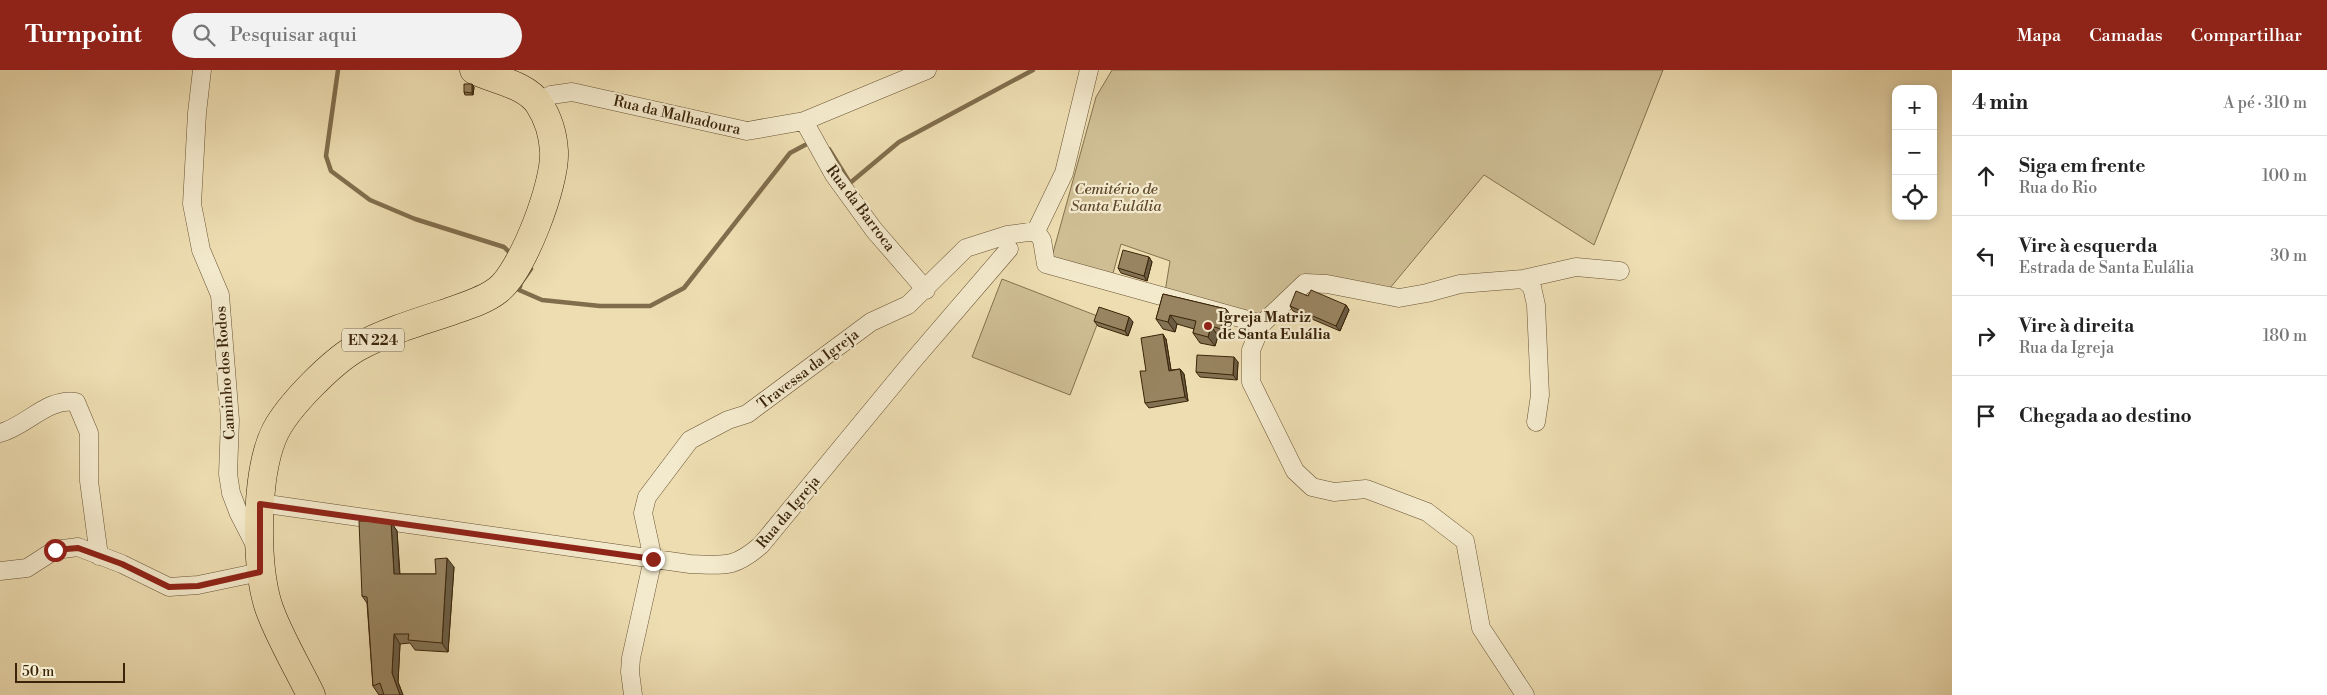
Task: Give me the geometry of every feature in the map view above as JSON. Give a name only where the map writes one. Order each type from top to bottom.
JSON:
[{"type":"main road","name":"EN 224","points":[[311,695],[269,607],[260,563],[260,504],[266,460],[276,431],[287,414],[327,370],[356,348],[390,332],[473,304],[498,290],[516,270],[528,244],[549,185],[554,153],[550,126],[538,102],[518,87],[474,70]]},
{"type":"street","name":"Caminho dos Rodos","points":[[202,70],[197,114],[192,204],[201,250],[220,295],[230,420],[228,474],[231,493],[260,563]]},
{"type":"street","name":"Rua da Malhadoura","points":[[538,102],[551,95],[572,92],[747,131],[804,121],[928,70]]},
{"type":"street","points":[[1088,70],[1064,173],[1036,231],[1042,240],[1046,264],[1262,324]]},
{"type":"street","name":"Rua da Barroca","points":[[804,121],[834,175],[874,230],[926,290]]},
{"type":"street","name":"Travessa da Igreja","points":[[653,559],[643,513],[647,497],[690,440],[728,420],[747,414],[871,322],[908,305],[926,290],[966,248],[1007,235],[1036,231]]},
{"type":"street","name":"Rua da Igreja","points":[[260,504],[690,564],[729,565],[744,560],[762,545],[911,363],[1010,249]]},
{"type":"street","points":[[1525,695],[1481,628],[1465,541],[1427,512],[1366,489],[1334,492],[1312,487],[1295,470],[1251,382],[1251,350],[1262,324],[1305,283],[1327,284],[1399,298],[1460,284],[1524,279],[1576,267],[1620,271]]},
{"type":"street","points":[[1524,279],[1532,287],[1536,305],[1540,395],[1536,422]]},
{"type":"street","points":[[0,433],[55,405],[68,400],[76,402],[89,433],[90,481],[99,556]]},
{"type":"street","points":[[0,571],[27,568],[55,550],[78,548],[122,564],[169,587],[198,586],[260,563]]},
{"type":"street","points":[[633,695],[630,672],[631,658],[653,559]]},
{"type":"green space","name":"Cemitério de Santa Eulália","points":[[1112,70],[1663,70],[1594,245],[1484,175],[1390,288],[1305,278],[1262,319],[1165,292],[1170,261],[1121,244],[1112,277],[1051,260],[1096,97]]},
{"type":"green space","points":[[1002,279],[1100,317],[1070,395],[972,357]]},
{"type":"building","points":[[464,84],[472,84],[472,93],[464,92]]},
{"type":"building","points":[[1123,250],[1149,257],[1144,276],[1118,268]]},
{"type":"building","points":[[1311,290],[1346,305],[1336,326],[1290,306],[1296,291],[1308,296]]},
{"type":"building","points":[[1163,294],[1226,309],[1221,329],[1211,326],[1208,337],[1193,333],[1196,321],[1170,315],[1168,322],[1156,319]]},
{"type":"building","points":[[1099,307],[1129,317],[1125,331],[1094,321]]},
{"type":"building","points":[[1163,334],[1169,371],[1180,369],[1185,397],[1145,403],[1140,371],[1146,371],[1141,338]]},
{"type":"building","points":[[1197,355],[1234,357],[1233,375],[1196,372]]},
{"type":"building","points":[[359,521],[391,522],[394,574],[436,574],[435,559],[447,558],[442,643],[408,640],[409,634],[394,634],[392,673],[400,695],[384,695],[380,683],[373,686],[367,597],[362,596]]},
{"type":"waterway","points":[[338,70],[326,156],[331,171],[370,200],[415,219],[504,247],[510,253]]},
{"type":"waterway","points":[[829,149],[850,183],[899,142],[1033,70]]},
{"type":"waterway","points":[[531,269],[521,283],[519,290],[542,300],[600,306],[650,306],[684,288],[790,153],[805,145]]},
{"type":"place","name":"Igreja Matriz de Santa Eulália","points":[[1208,326]]},
{"type":"route","points":[[55,550],[78,548],[122,564],[169,587],[198,586],[260,572],[260,504],[653,559]]}]
